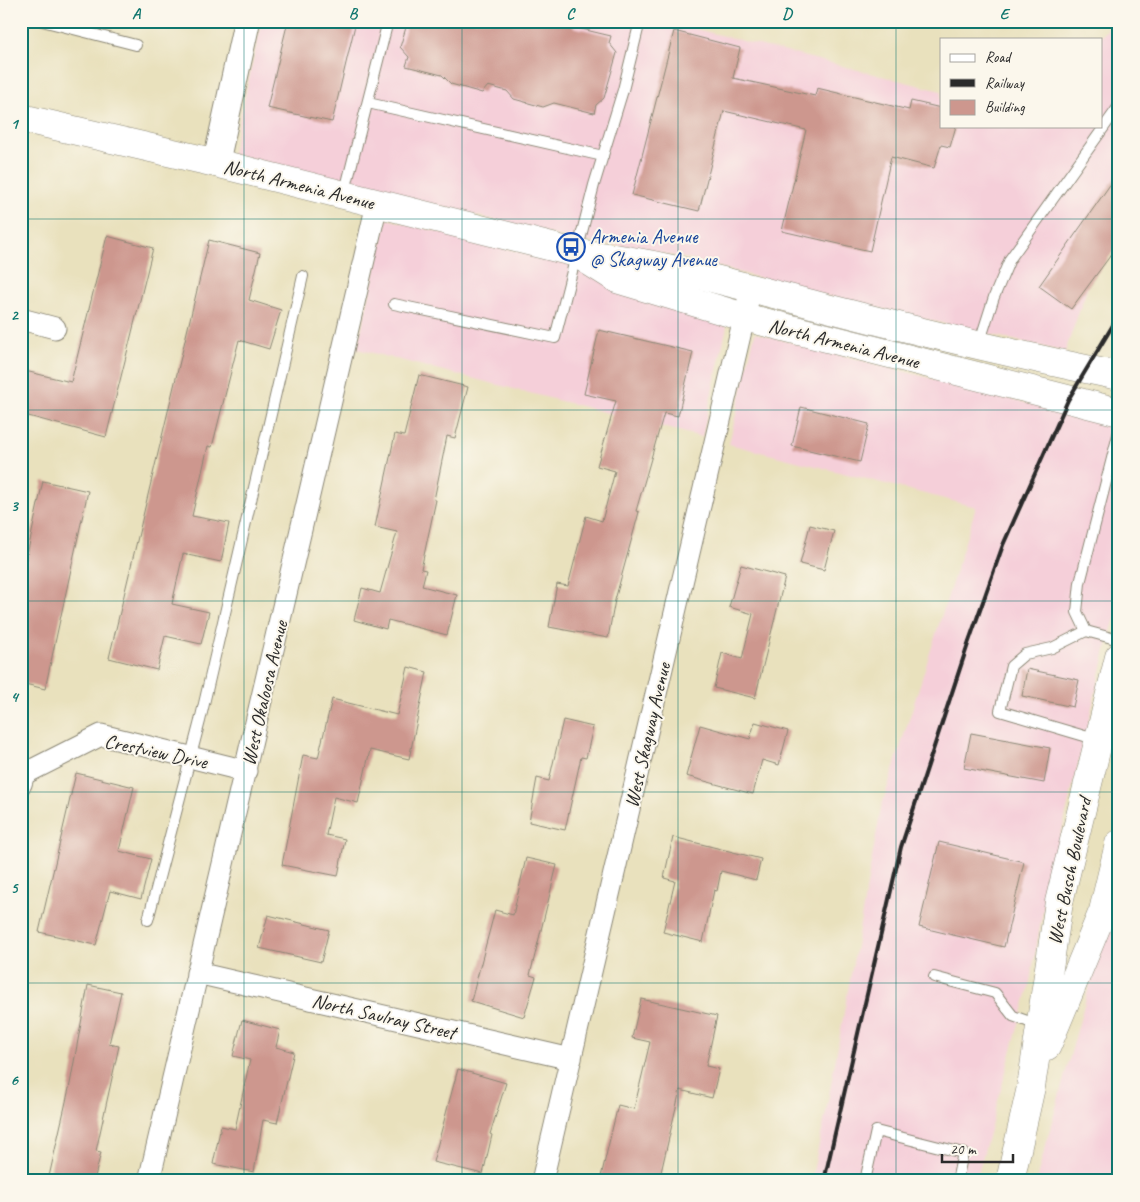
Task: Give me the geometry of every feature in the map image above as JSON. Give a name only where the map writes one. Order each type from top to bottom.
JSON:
[{"type":"main road","name":"North Armenia Avenue","points":[[21,118],[216,163],[576,253],[627,258],[979,344],[1119,376]]},
{"type":"main road","name":"North Armenia Avenue","points":[[576,253],[617,279],[744,317],[1119,412]]},
{"type":"main road","name":"West Busch Boulevard","points":[[1010,1181],[1031,1087],[1059,902],[1119,657]]},
{"type":"main road","name":"West Busch Boulevard","points":[[1031,1087],[1103,911],[1119,844]]},
{"type":"street","points":[[216,163],[247,21]]},
{"type":"street","name":"West Okaloosa Avenue","points":[[149,1181],[377,204]]},
{"type":"street","name":"West Skagway Avenue","points":[[542,1181],[751,288]]},
{"type":"street","points":[[21,319],[55,328]]},
{"type":"street","name":"Crestview Drive","points":[[21,784],[24,774],[101,736],[246,771]]},
{"type":"street","name":"North Saulray Street","points":[[197,973],[571,1059]]},
{"type":"lane","points":[[42,21],[136,45]]},
{"type":"lane","points":[[344,196],[388,21]]},
{"type":"lane","points":[[394,304],[555,338],[602,156],[623,90],[640,21]]},
{"type":"lane","points":[[368,103],[602,156]]},
{"type":"lane","points":[[979,344],[994,297],[1010,259],[1119,106]]},
{"type":"lane","points":[[148,920],[190,758],[303,276]]},
{"type":"lane","points":[[1086,631],[1077,612],[1080,582],[1119,431]]},
{"type":"lane","points":[[1098,740],[1000,711],[1011,666],[1025,654],[1052,648],[1086,631],[1119,640]]},
{"type":"lane","points":[[934,978],[996,993],[1013,1016],[1040,1026]]},
{"type":"lane","points":[[865,1181],[876,1131],[963,1153],[957,1181]]},
{"type":"shaded area","points":[[262,21],[664,21],[940,91],[940,128],[1102,128],[1102,38],[1100,38],[1115,21],[1119,21],[1119,243],[1091,278],[1065,352],[831,297],[689,259],[630,247],[581,241],[573,236],[570,239],[232,154]]},
{"type":"shaded area","points":[[387,219],[572,265],[727,326],[702,437],[357,349]]},
{"type":"shaded area","points":[[755,333],[1119,427],[1119,606],[1109,638],[1045,899],[1029,987],[976,1181],[811,1181],[826,1112],[881,808],[976,507],[729,444]]},
{"type":"shaded area","points":[[1119,904],[1119,1181],[1036,1181],[1093,972]]},
{"type":"building","points":[[288,21],[356,21],[332,122],[267,108]]},
{"type":"building","points":[[408,21],[571,21],[573,27],[611,36],[609,43],[617,53],[604,98],[596,105],[594,113],[554,103],[543,107],[514,99],[507,91],[488,86],[482,93],[451,84],[442,75],[406,66],[409,57],[400,47]]},
{"type":"building","points":[[674,31],[740,48],[733,78],[815,96],[817,88],[909,110],[911,101],[940,108],[940,128],[955,128],[950,147],[941,145],[934,168],[891,157],[870,251],[782,231],[806,130],[724,111],[699,211],[632,195]]},
{"type":"building","points":[[1119,172],[1119,244],[1071,309],[1039,286]]},
{"type":"building","points":[[107,236],[153,248],[106,437],[21,414],[21,370],[71,382]]},
{"type":"building","points":[[209,240],[260,253],[249,300],[281,310],[269,349],[239,340],[212,447],[208,446],[192,516],[229,523],[221,562],[183,554],[172,604],[209,612],[201,644],[165,636],[157,670],[109,658]]},
{"type":"building","points":[[599,330],[693,352],[678,416],[664,413],[636,511],[639,512],[615,600],[608,638],[549,627],[557,584],[568,586],[586,516],[602,521],[615,471],[597,466],[616,401],[584,394]]},
{"type":"building","points":[[419,375],[468,387],[455,438],[447,436],[421,569],[426,570],[422,586],[457,595],[447,635],[388,620],[386,629],[354,620],[362,588],[380,593],[397,532],[375,527],[395,434],[404,436]]},
{"type":"building","points":[[801,407],[869,424],[860,462],[792,446]]},
{"type":"building","points":[[43,481],[88,491],[45,689],[21,683],[21,583]]},
{"type":"building","points":[[810,525],[834,531],[824,570],[800,564]]},
{"type":"building","points":[[741,565],[785,577],[755,698],[714,688],[722,653],[742,659],[753,614],[729,607]]},
{"type":"building","points":[[408,667],[427,672],[409,759],[370,750],[358,803],[334,797],[326,835],[345,839],[338,876],[282,865],[303,755],[318,758],[332,699],[397,715]]},
{"type":"building","points":[[1027,669],[1079,680],[1073,707],[1022,696]]},
{"type":"building","points":[[563,720],[593,727],[586,758],[581,757],[565,830],[529,822],[537,778],[549,781]]},
{"type":"building","points":[[755,722],[788,731],[779,765],[762,760],[753,794],[686,776],[700,725],[750,739]]},
{"type":"building","points":[[971,733],[1050,748],[1044,783],[964,768]]},
{"type":"building","points":[[76,773],[134,787],[119,851],[151,859],[141,899],[110,891],[96,945],[39,932]]},
{"type":"building","points":[[673,837],[761,859],[756,880],[721,871],[717,891],[714,890],[703,942],[663,932],[675,881],[664,878]]},
{"type":"building","points":[[939,842],[1024,862],[1004,947],[919,927]]},
{"type":"building","points":[[526,858],[557,865],[530,975],[536,977],[524,1017],[471,1001],[495,910],[513,915]]},
{"type":"building","points":[[268,915],[329,930],[321,962],[259,948]]},
{"type":"building","points":[[88,985],[121,992],[109,1044],[119,1046],[96,1151],[101,1152],[94,1181],[48,1181],[70,1084]]},
{"type":"building","points":[[641,999],[717,1016],[706,1066],[719,1069],[712,1098],[680,1090],[659,1181],[600,1181],[618,1105],[634,1109],[650,1042],[632,1038]]},
{"type":"building","points":[[242,1020],[280,1030],[276,1047],[294,1052],[277,1123],[263,1120],[254,1172],[213,1164],[221,1126],[235,1129],[250,1060],[233,1056]]},
{"type":"building","points":[[458,1069],[506,1083],[490,1134],[492,1135],[483,1174],[433,1162]]},
{"type":"railway","points":[[824,1181],[901,847],[968,644],[1003,545],[1068,400],[1119,315]]},
{"type":"place","name":"Armenia Avenue @ Skagway Avenue","points":[[571,247]]}]
